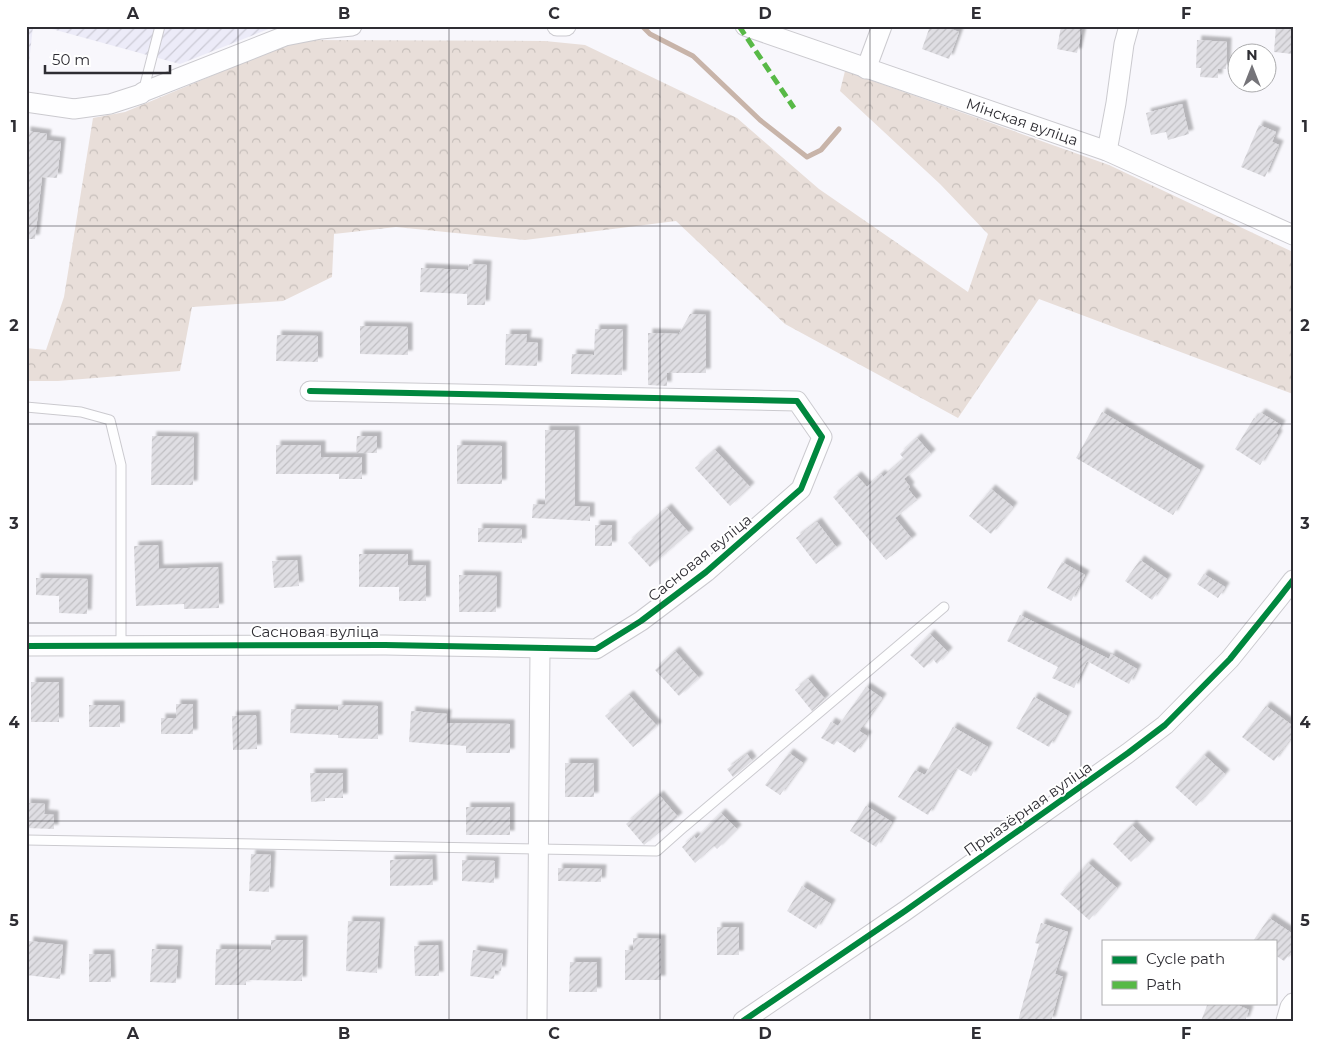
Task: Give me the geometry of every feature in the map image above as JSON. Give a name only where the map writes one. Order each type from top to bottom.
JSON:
[{"type":"street","points":[[26,102],[74,109],[110,104],[141,94],[285,36],[321,29],[352,26]]},
{"type":"street","points":[[557,26],[566,26]]},
{"type":"street","name":"Мінская вуліца","points":[[745,26],[1107,151],[1293,235]]},
{"type":"street","points":[[866,69],[882,26]]},
{"type":"street","points":[[1107,151],[1124,44],[1129,26]]},
{"type":"street","name":"Сасновая вуліца","points":[[26,646],[385,645],[596,649],[641,621],[706,572],[801,489],[822,437],[797,401],[310,391]]},
{"type":"street","name":"Прыазёрная вуліца","points":[[743,1021],[905,911],[1165,725],[1230,659],[1293,580]]},
{"type":"street","points":[[537,1021],[540,648]]},
{"type":"street","points":[[1286,1021],[1293,1003]]},
{"type":"lane","points":[[143,92],[160,26]]},
{"type":"lane","points":[[26,408],[81,412],[110,420],[121,466],[121,646]]},
{"type":"lane","points":[[26,840],[657,851],[944,607]]},
{"type":"shaded area","points":[[26,26],[33,26],[28,72],[26,71]]},
{"type":"shaded area","points":[[41,26],[276,26],[180,64]]},
{"type":"green space","points":[[297,40],[545,41],[585,45],[737,118],[819,189],[968,292],[988,234],[940,184],[840,91],[845,71],[1109,165],[1293,252],[1293,394],[1039,299],[958,418],[785,324],[676,221],[525,240],[396,227],[334,234],[332,277],[283,301],[192,307],[180,371],[58,381],[26,381],[26,348],[46,350],[64,297],[93,118],[125,112]]},
{"type":"building","points":[[930,26],[943,26],[959,32],[949,59],[922,49]]},
{"type":"building","points":[[1061,26],[1082,30],[1077,53],[1057,49]]},
{"type":"building","points":[[1276,26],[1293,26],[1293,54],[1276,52]]},
{"type":"building","points":[[1197,40],[1227,42],[1226,69],[1218,69],[1218,78],[1200,77],[1201,68],[1196,68]]},
{"type":"building","points":[[1182,104],[1189,134],[1168,140],[1166,132],[1151,135],[1146,113]]},
{"type":"building","points":[[1259,125],[1276,132],[1272,142],[1279,145],[1265,177],[1241,167]]},
{"type":"building","points":[[26,131],[47,134],[46,140],[61,142],[57,178],[42,177],[35,239],[26,239]]},
{"type":"building","points":[[469,264],[487,265],[485,305],[467,305],[467,294],[420,292],[421,268],[468,270]]},
{"type":"building","points":[[690,314],[706,315],[706,373],[667,373],[667,386],[648,385],[648,333],[679,334]]},
{"type":"building","points":[[360,326],[408,327],[408,355],[360,354]]},
{"type":"building","points":[[595,329],[623,329],[622,375],[571,374],[572,354],[594,355]]},
{"type":"building","points":[[506,334],[527,334],[526,342],[538,343],[537,366],[505,365]]},
{"type":"building","points":[[277,335],[318,336],[318,362],[276,361]]},
{"type":"building","points":[[1102,412],[1200,470],[1173,515],[1076,458]]},
{"type":"building","points":[[1261,413],[1281,425],[1276,433],[1278,435],[1260,465],[1235,449],[1254,418],[1256,419]]},
{"type":"building","points":[[545,430],[575,430],[575,506],[590,507],[590,521],[532,518],[533,504],[545,505]]},
{"type":"building","points":[[152,436],[194,437],[193,485],[151,485]]},
{"type":"building","points":[[357,436],[377,436],[377,453],[356,453]]},
{"type":"building","points":[[917,438],[931,454],[904,479],[910,487],[908,489],[917,500],[895,518],[912,539],[886,560],[833,497],[857,476],[867,487],[881,474],[883,477],[904,459],[900,454]]},
{"type":"building","points":[[276,445],[321,445],[321,457],[362,457],[362,479],[339,479],[339,474],[276,474]]},
{"type":"building","points":[[457,445],[502,446],[502,484],[457,484]]},
{"type":"building","points":[[715,450],[750,487],[730,506],[695,468]]},
{"type":"building","points":[[991,489],[1013,507],[991,534],[969,516]]},
{"type":"building","points":[[667,508],[689,533],[650,567],[628,543]]},
{"type":"building","points":[[817,522],[837,548],[816,564],[796,538]]},
{"type":"building","points":[[595,525],[612,525],[612,546],[595,546]]},
{"type":"building","points":[[478,528],[522,529],[522,543],[478,542]]},
{"type":"building","points":[[158,545],[159,569],[218,567],[219,608],[184,609],[184,604],[136,606],[134,546]]},
{"type":"building","points":[[359,554],[408,554],[408,565],[426,565],[426,601],[399,601],[399,587],[359,587]]},
{"type":"building","points":[[297,560],[299,586],[274,588],[272,561]]},
{"type":"building","points":[[1140,560],[1167,579],[1152,600],[1125,581]]},
{"type":"building","points":[[1062,562],[1085,575],[1071,601],[1047,588]]},
{"type":"building","points":[[1204,574],[1225,587],[1218,598],[1197,584]]},
{"type":"building","points":[[459,575],[497,576],[496,612],[459,612]]},
{"type":"building","points":[[36,578],[88,579],[87,614],[59,613],[59,596],[36,595]]},
{"type":"building","points":[[1020,615],[1109,659],[1111,654],[1137,669],[1129,684],[1087,661],[1074,688],[1052,678],[1058,667],[1007,641]]},
{"type":"building","points":[[930,634],[948,652],[937,664],[933,659],[924,668],[910,655]]},
{"type":"building","points":[[675,651],[699,678],[679,696],[655,670]]},
{"type":"building","points":[[808,679],[825,699],[812,711],[795,690]]},
{"type":"building","points":[[31,682],[59,682],[59,722],[31,722]]},
{"type":"building","points":[[866,687],[882,698],[859,731],[867,736],[855,753],[837,741],[834,745],[821,738],[831,722],[838,726]]},
{"type":"building","points":[[629,695],[657,726],[633,747],[605,716]]},
{"type":"building","points":[[1034,697],[1067,716],[1049,747],[1016,728]]},
{"type":"building","points":[[176,704],[193,704],[193,734],[161,734],[161,718],[176,718]]},
{"type":"building","points":[[89,705],[120,705],[120,727],[89,727]]},
{"type":"building","points":[[338,705],[378,706],[378,739],[338,738],[338,735],[290,733],[291,709],[338,710]]},
{"type":"building","points":[[1266,706],[1293,726],[1293,735],[1274,761],[1242,737]]},
{"type":"building","points":[[411,711],[447,714],[446,723],[510,724],[510,753],[466,753],[466,746],[409,742]]},
{"type":"building","points":[[256,715],[257,749],[233,750],[232,716]]},
{"type":"building","points":[[953,727],[988,747],[971,776],[956,768],[928,815],[898,797],[915,770],[925,775]]},
{"type":"building","points":[[789,753],[803,763],[780,795],[765,785]]},
{"type":"building","points":[[747,754],[752,761],[733,777],[727,769]]},
{"type":"building","points":[[1204,755],[1225,774],[1196,806],[1175,787]]},
{"type":"building","points":[[565,763],[594,763],[594,797],[565,797]]},
{"type":"building","points":[[310,773],[343,773],[343,798],[325,798],[325,801],[311,802]]},
{"type":"building","points":[[659,795],[678,817],[644,845],[626,824]]},
{"type":"building","points":[[26,803],[45,804],[44,814],[54,815],[54,829],[26,828]]},
{"type":"building","points":[[866,806],[892,822],[876,847],[850,831]]},
{"type":"building","points":[[466,807],[510,807],[510,835],[466,835]]},
{"type":"building","points":[[721,813],[737,829],[717,849],[714,846],[695,863],[682,847],[694,836],[696,839]]},
{"type":"building","points":[[1132,825],[1150,843],[1131,862],[1113,844]]},
{"type":"building","points":[[251,854],[271,855],[269,892],[249,891]]},
{"type":"building","points":[[432,859],[433,885],[390,886],[390,860]]},
{"type":"building","points":[[462,860],[495,861],[494,883],[462,881]]},
{"type":"building","points":[[1088,863],[1117,888],[1089,920],[1060,894]]},
{"type":"building","points":[[558,868],[602,869],[601,882],[558,881]]},
{"type":"building","points":[[802,886],[831,904],[816,929],[787,911]]},
{"type":"building","points":[[1269,918],[1293,934],[1293,950],[1284,961],[1276,956],[1276,940],[1254,940]]},
{"type":"building","points":[[348,921],[380,922],[377,973],[346,971]]},
{"type":"building","points":[[1041,923],[1068,932],[1055,974],[1063,977],[1051,1021],[1018,1021],[1039,944],[1035,943]]},
{"type":"building","points":[[717,927],[739,927],[739,955],[717,955]]},
{"type":"building","points":[[633,938],[661,939],[661,980],[625,980],[625,950],[633,950]]},
{"type":"building","points":[[271,940],[303,940],[302,981],[246,980],[246,985],[215,985],[216,949],[271,950]]},
{"type":"building","points":[[29,941],[63,945],[60,979],[26,975]]},
{"type":"building","points":[[438,945],[439,976],[415,976],[414,946]]},
{"type":"building","points":[[152,949],[178,950],[176,983],[150,982]]},
{"type":"building","points":[[473,950],[503,954],[501,971],[495,970],[494,979],[470,976]]},
{"type":"building","points":[[89,954],[110,954],[111,982],[89,982]]},
{"type":"building","points":[[570,962],[597,962],[597,992],[569,992]]},
{"type":"building","points":[[1208,1004],[1235,1004],[1249,1010],[1245,1021],[1201,1021]]},
{"type":"waterway","points":[[642,26],[650,34],[693,56],[760,120],[807,157],[821,150],[839,129]]},
{"type":"marked path","points":[[739,26],[794,108]]},
{"type":"cycle path","points":[[26,646],[385,645],[596,649],[641,621],[706,572],[801,489],[822,437],[797,401],[310,391]]},
{"type":"cycle path","points":[[743,1021],[905,911],[1165,725],[1230,659],[1293,580]]}]
